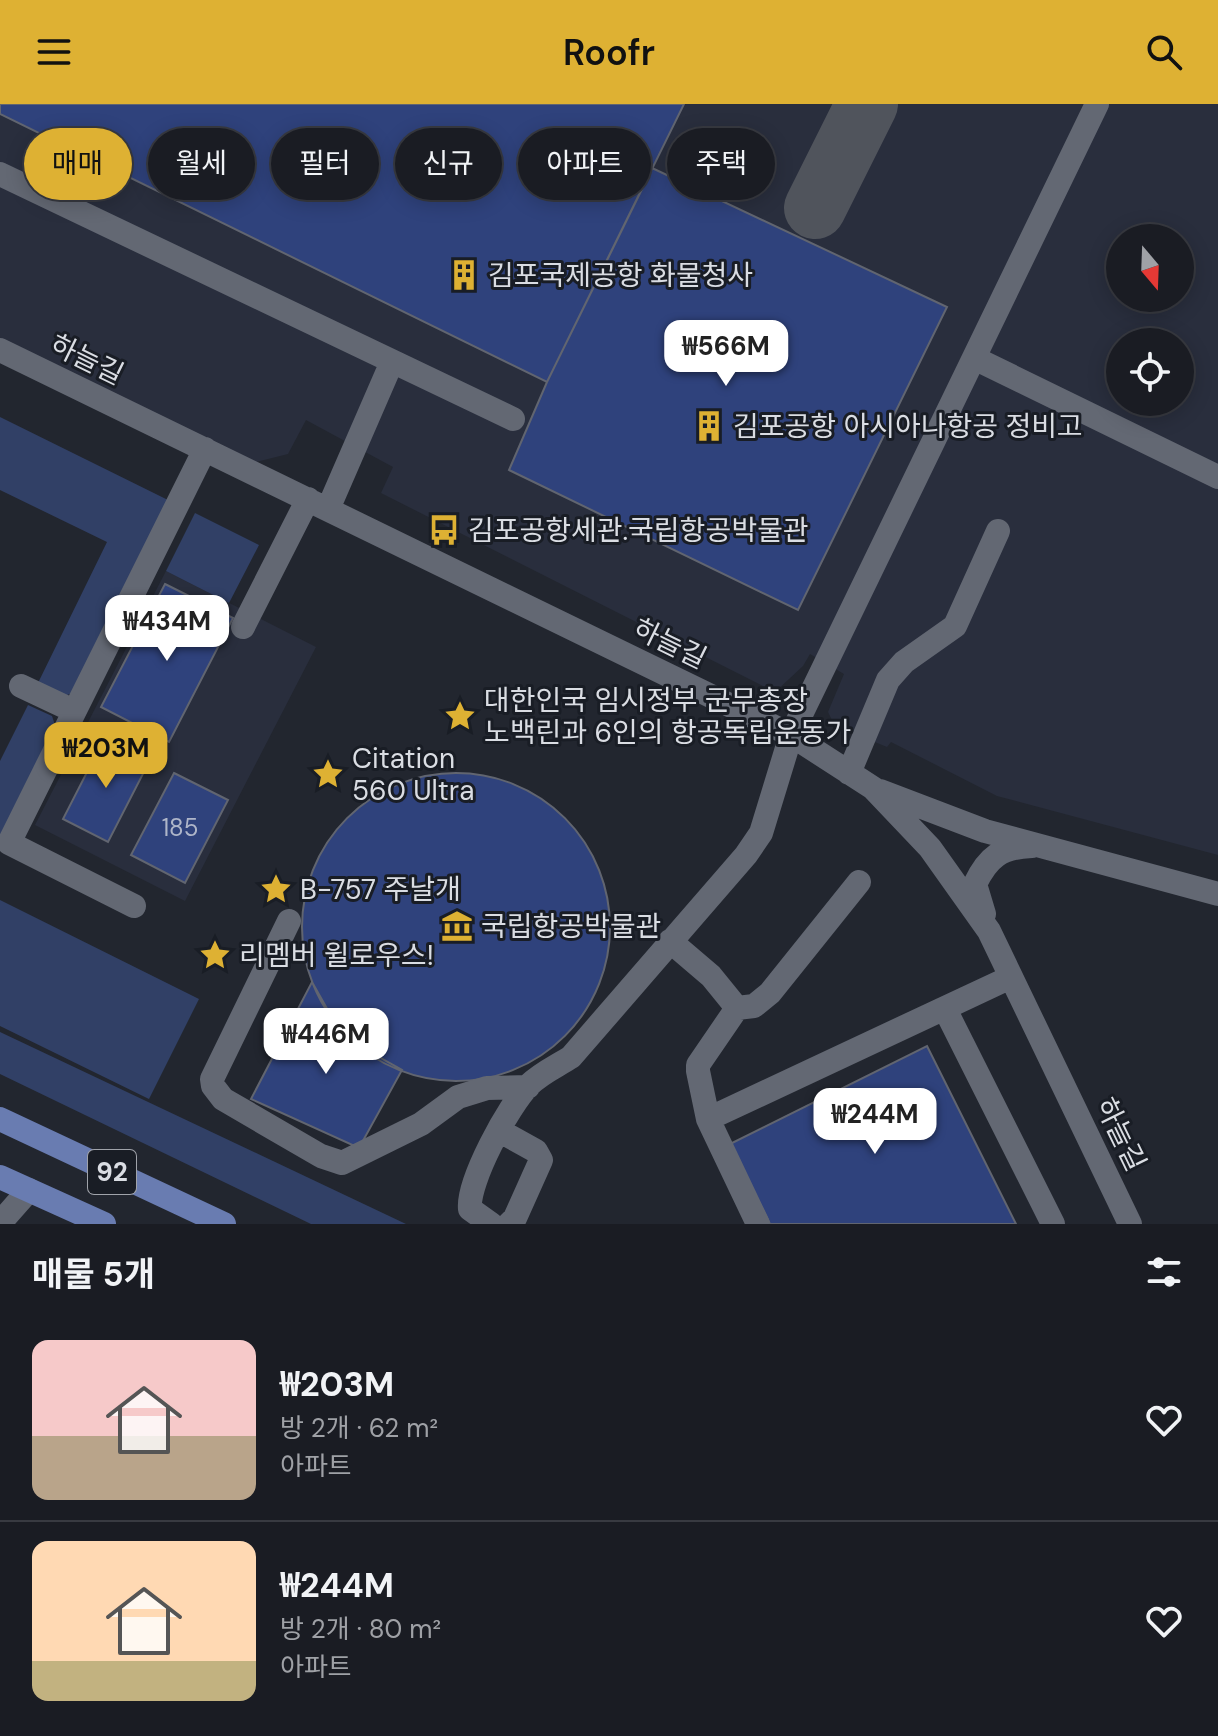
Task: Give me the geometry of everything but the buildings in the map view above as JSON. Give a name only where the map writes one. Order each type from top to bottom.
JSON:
[{"type":"main road","name":"92","points":[[0,1119],[224,1224]]},
{"type":"main road","name":"92","points":[[0,1177],[104,1224]]},
{"type":"street","points":[[491,1224],[474,1215],[469,1201],[500,1131],[528,1087],[571,1057],[746,855],[761,833],[791,735],[1097,104]]},
{"type":"street","points":[[0,174],[391,364],[513,419]]},
{"type":"street","name":"하늘길","points":[[2,355],[205,449],[791,735],[873,788],[930,848],[989,931],[1130,1224]]},
{"type":"street","points":[[974,358],[1218,477]]},
{"type":"street","points":[[243,627],[318,504],[391,364]]},
{"type":"street","points":[[134,906],[9,843],[205,449]]},
{"type":"street","points":[[849,773],[888,680],[904,662],[955,626],[998,531]]},
{"type":"street","points":[[21,686],[74,711]]},
{"type":"street","points":[[873,788],[985,831],[1218,894]]},
{"type":"street","points":[[989,931],[975,884],[985,863],[1007,847],[1042,846]]},
{"type":"street","points":[[758,1224],[708,1119],[698,1065],[737,1008],[754,1006],[770,993],[859,882]]},
{"type":"street","points":[[289,921],[212,1079],[213,1086],[223,1099],[321,1156],[342,1163],[412,1129],[458,1097],[487,1088],[528,1087]]},
{"type":"street","points":[[670,941],[711,976],[737,1008]]},
{"type":"street","points":[[708,1119],[1011,977]]},
{"type":"street","points":[[945,1009],[1053,1224]]},
{"type":"street","points":[[500,1131],[536,1151],[541,1160],[509,1224]]},
{"type":"street","points":[[0,1223],[29,1190]]},
{"type":"street","points":[[1119,1200],[1141,1224]]},
{"type":"shaded area","points":[[0,104],[1218,104],[1218,855],[997,796],[891,742],[887,747],[848,731],[833,722],[828,712],[844,674],[810,654],[803,666],[775,692],[381,493],[393,467],[306,420],[288,454],[256,462],[0,339]]},
{"type":"shaded area","points":[[0,417],[170,501],[75,692],[62,697],[37,685],[107,542],[0,490]]},
{"type":"shaded area","points":[[195,513],[259,545],[229,603],[166,571]]},
{"type":"shaded area","points":[[166,571],[316,647],[185,901],[35,825]]},
{"type":"shaded area","points":[[28,705],[52,716],[56,728],[0,843],[0,761]]},
{"type":"shaded area","points":[[0,900],[199,999],[149,1099],[0,1026]]},
{"type":"shaded area","points":[[0,1032],[406,1224],[311,1224],[0,1074]]},
{"type":"taxiway","points":[[815,208],[867,104]]},
{"type":"place","name":"김포국제공항 화물청사","points":[[464,275]]},
{"type":"place","name":"김포공항 아시아나항공 정비고","points":[[709,426]]},
{"type":"place","name":"김포공항세관.국립항공박물관","points":[[444,530]]},
{"type":"place","name":"대한인국 임시정부 군무총장 노백린과 6인의 항공독립운동가","points":[[460,716]]},
{"type":"place","name":"Citation 560 Ultra","points":[[328,774]]},
{"type":"place","name":"B-757 주날개","points":[[276,889]]},
{"type":"place","name":"국립항공박물관","points":[[457,926]]},
{"type":"place","name":"리멤버 윌로우스!","points":[[215,955]]}]
